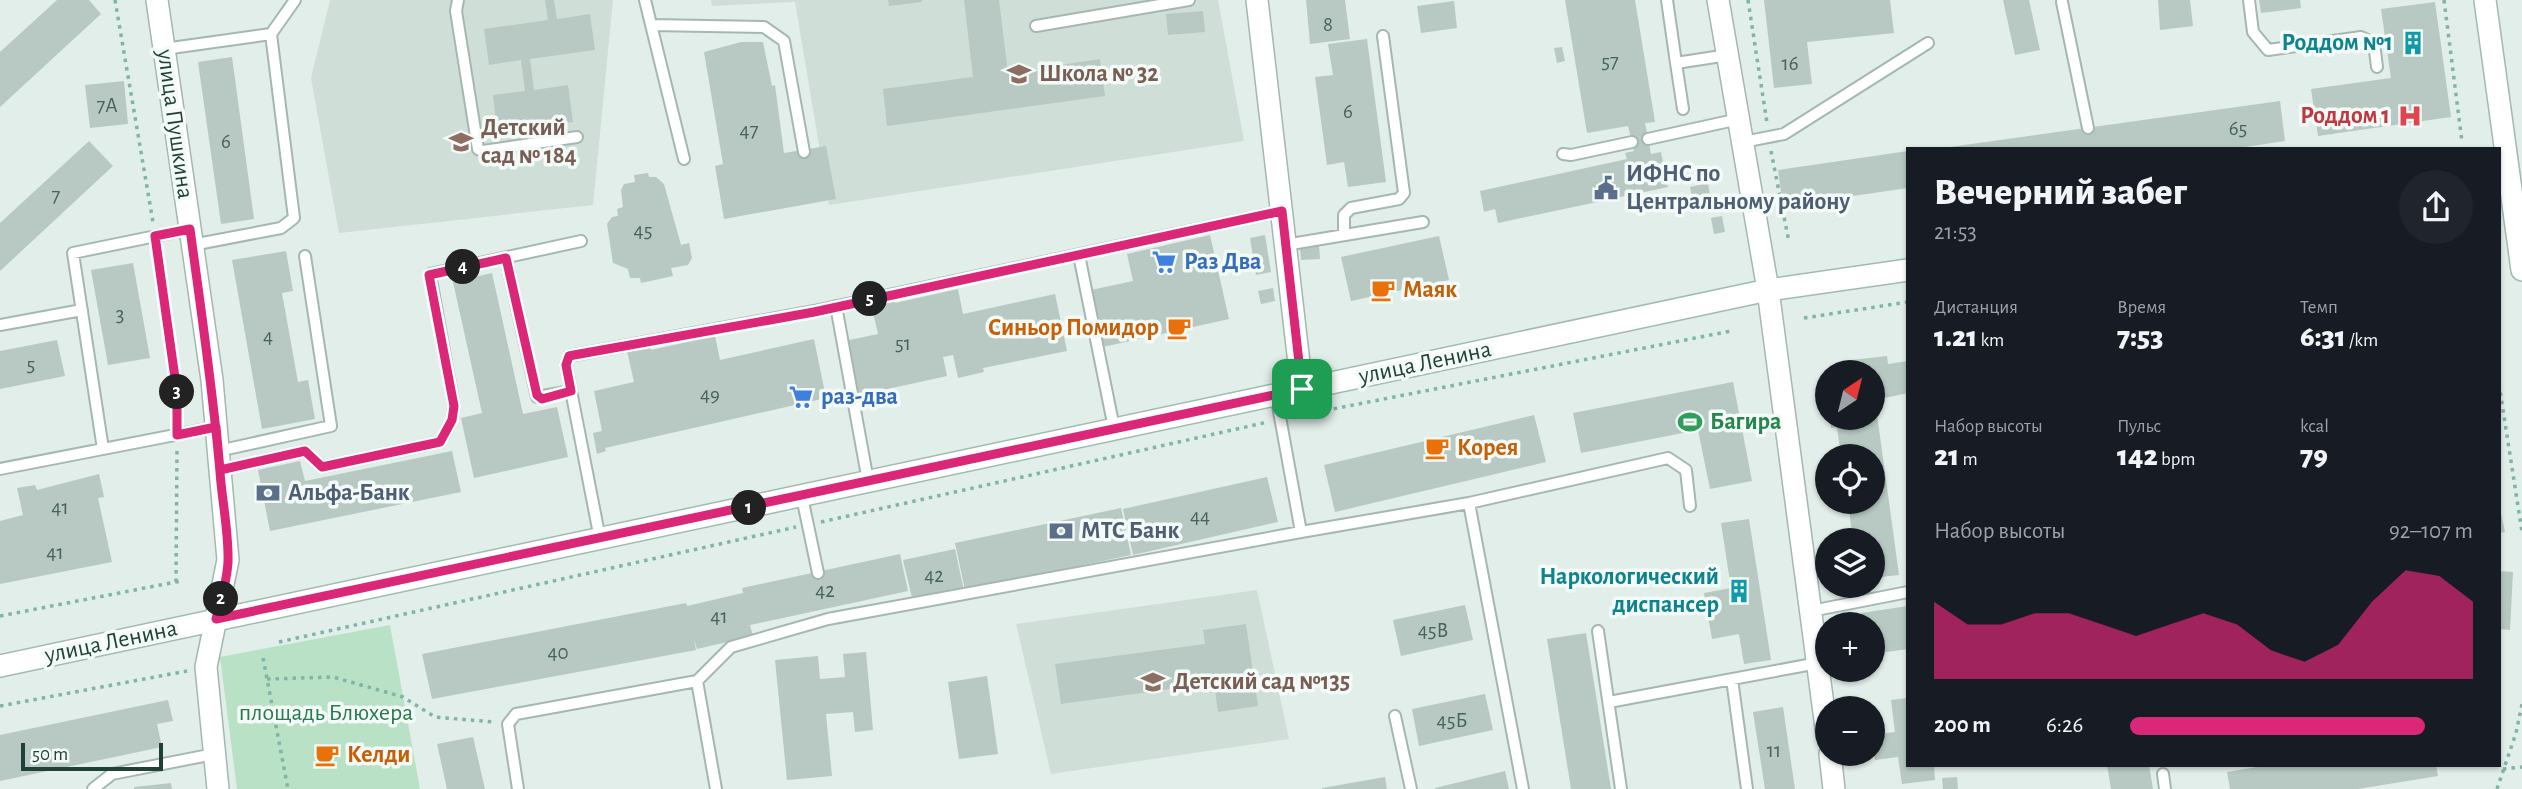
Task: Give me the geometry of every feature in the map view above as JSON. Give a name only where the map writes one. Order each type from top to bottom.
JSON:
[{"type":"main road","name":"улица Пушкина","points":[[157,0],[216,427],[228,559],[205,667],[218,789]]},
{"type":"main road","points":[[1257,0],[1302,389]]},
{"type":"main road","points":[[1718,0],[1768,290],[1815,641]]},
{"type":"main road","points":[[2485,0],[2522,270]]},
{"type":"main road","name":"улица Ленина","points":[[0,666],[1768,290],[1906,270]]},
{"type":"main road","points":[[1831,766],[1834,789]]},
{"type":"lane","points":[[103,449],[75,251],[155,236],[191,237],[281,228],[294,218],[271,34],[295,0]]},
{"type":"lane","points":[[458,0],[456,11],[478,149],[483,151],[577,137]]},
{"type":"lane","points":[[645,0],[684,159]]},
{"type":"lane","points":[[1037,26],[1189,0]]},
{"type":"lane","points":[[1667,0],[1683,109]]},
{"type":"lane","points":[[2249,0],[2253,32],[2268,50],[2361,37],[2374,43],[2377,67]]},
{"type":"lane","points":[[2062,2],[2088,128]]},
{"type":"lane","points":[[651,25],[764,27],[784,41],[804,152]]},
{"type":"lane","points":[[164,48],[271,34]]},
{"type":"lane","points":[[1344,234],[1344,215],[1351,208],[1399,199],[1404,193],[1383,36]]},
{"type":"lane","points":[[1743,142],[1784,134],[1928,43]]},
{"type":"lane","points":[[1676,63],[1728,55]]},
{"type":"lane","points":[[1648,139],[1739,119]]},
{"type":"lane","points":[[1563,154],[1571,155],[1632,142]]},
{"type":"lane","points":[[600,539],[566,365],[569,356],[836,306],[1282,211]]},
{"type":"lane","points":[[1285,245],[1423,222]]},
{"type":"lane","points":[[219,461],[305,451],[322,467],[440,442],[452,420],[454,406],[429,275],[581,241]]},
{"type":"lane","points":[[1079,255],[1114,428]]},
{"type":"lane","points":[[219,461],[331,426],[305,256]]},
{"type":"lane","points":[[506,258],[537,397],[571,391]]},
{"type":"lane","points":[[836,306],[868,481]]},
{"type":"lane","points":[[0,325],[82,310]]},
{"type":"lane","points":[[1276,395],[1301,532]]},
{"type":"lane","points":[[0,469],[216,427]]},
{"type":"lane","points":[[518,789],[508,724],[516,715],[531,710],[697,681],[731,647],[826,613],[1469,503],[1668,458],[1686,470],[1690,506]]},
{"type":"lane","points":[[802,497],[818,573]]},
{"type":"lane","points":[[1469,503],[1523,789]]},
{"type":"lane","points":[[1811,611],[1906,592]]},
{"type":"lane","points":[[1598,631],[1621,789]]},
{"type":"lane","points":[[1609,702],[1815,664]]},
{"type":"lane","points":[[1732,679],[1747,789]]},
{"type":"lane","points":[[697,681],[716,789]]},
{"type":"lane","points":[[1395,716],[1411,789]]},
{"type":"lane","points":[[93,789],[112,774],[214,754]]},
{"type":"lane","points":[[112,774],[113,789]]},
{"type":"lane","points":[[2163,774],[2165,789]]},
{"type":"path","points":[[0,616],[179,582],[177,392],[155,236],[114,0]]},
{"type":"path","points":[[2444,0],[2462,142]]},
{"type":"path","points":[[1804,318],[1906,302]]},
{"type":"path","points":[[279,642],[1281,420],[1731,331]]},
{"type":"path","points":[[2501,397],[2522,532]]},
{"type":"path","points":[[263,658],[288,789]]},
{"type":"path","points":[[0,706],[189,670]]},
{"type":"path","points":[[267,679],[333,677],[403,697],[435,717],[508,724]]},
{"type":"path","points":[[2497,789],[2522,704]]},
{"type":"path","points":[[2503,769],[2522,767]]},
{"type":"shaded area","name":"Детский сад № 184","points":[[330,0],[613,0],[593,205],[339,233],[311,78]]},
{"type":"shaded area","name":"Школа № 32","points":[[711,0],[1218,0],[1244,141],[829,205],[795,2],[712,6]]},
{"type":"shaded area","name":"Детский сад №135","points":[[1257,590],[1289,739],[1051,774],[1016,624]]},
{"type":"green space","name":"площадь Блюхера","points":[[390,625],[420,789],[237,789],[220,657]]},
{"type":"building","points":[[57,0],[89,0],[101,14],[0,107],[0,52]]},
{"type":"building","points":[[545,0],[554,0],[557,19],[590,14],[595,50],[530,59],[534,90],[568,85],[573,122],[497,132],[493,95],[525,91],[521,60],[489,65],[484,29],[548,20]]},
{"type":"building","points":[[888,0],[922,0],[922,2],[889,6]]},
{"type":"building","points":[[964,0],[999,0],[1008,73],[1100,59],[1105,96],[887,126],[883,89],[973,77]]},
{"type":"building","points":[[1306,0],[1345,0],[1350,39],[1310,44]]},
{"type":"building","points":[[1565,0],[1635,0],[1655,122],[1645,123],[1651,154],[1661,152],[1668,187],[1498,223],[1495,209],[1484,212],[1480,191],[1627,159],[1625,153],[1634,151],[1628,126],[1587,133]]},
{"type":"building","points":[[1764,0],[1890,0],[1894,33],[1807,42],[1812,84],[1774,88]]},
{"type":"building","points":[[2003,0],[2029,0],[2040,50],[2015,55]]},
{"type":"building","points":[[2158,0],[2190,0],[2193,26],[2160,30]]},
{"type":"building","points":[[2259,0],[2300,0],[2301,8],[2261,13]]},
{"type":"building","points":[[1454,1],[1457,28],[1421,33],[1417,6]]},
{"type":"building","name":"Роддом №1","points":[[2435,2],[2451,117],[2318,136],[2311,89],[2391,78],[2381,9]]},
{"type":"building","points":[[1203,11],[1205,32],[1168,35],[1166,14]]},
{"type":"building","points":[[1367,39],[1386,182],[1348,187],[1344,162],[1327,165],[1315,77],[1333,75],[1328,44]]},
{"type":"building","points":[[741,42],[763,42],[772,86],[775,85],[784,153],[826,146],[836,199],[724,219],[715,166],[723,164],[704,52]]},
{"type":"building","points":[[1562,47],[1565,61],[1557,63],[1554,48]]},
{"type":"building","points":[[232,57],[254,219],[221,224],[198,62]]},
{"type":"building","points":[[124,81],[128,124],[90,128],[85,85]]},
{"type":"building","points":[[2280,101],[2285,141],[2245,147],[1950,147]]},
{"type":"building","points":[[89,141],[113,166],[0,271],[0,223]]},
{"type":"building","points":[[1906,151],[1906,188],[1783,206],[1778,170]]},
{"type":"building","points":[[648,173],[649,177],[656,177],[664,184],[681,245],[689,243],[692,258],[688,265],[671,268],[673,276],[641,283],[640,278],[630,278],[628,269],[613,263],[607,224],[612,217],[618,216],[617,209],[623,207],[621,190],[624,184],[635,182],[634,175]]},
{"type":"building","points":[[1708,183],[1710,195],[1692,198],[1690,187]]},
{"type":"building","points":[[1722,216],[1725,232],[1714,234],[1711,218]]},
{"type":"building","points":[[1210,235],[1229,319],[1103,347],[1091,290],[1133,281],[1127,254]]},
{"type":"building","points":[[1265,235],[1271,272],[1256,275],[1250,238]]},
{"type":"building","points":[[1439,236],[1449,280],[1351,301],[1341,257]]},
{"type":"building","points":[[1319,245],[1320,259],[1301,260],[1300,246]]},
{"type":"building","points":[[286,251],[293,291],[282,293],[298,382],[308,380],[315,419],[262,429],[232,260]]},
{"type":"building","points":[[133,263],[150,358],[108,365],[91,270]]},
{"type":"building","points":[[492,273],[523,414],[557,407],[568,457],[474,478],[461,418],[482,413],[453,282]]},
{"type":"building","points":[[1273,288],[1275,301],[1261,304],[1258,291]]},
{"type":"building","points":[[958,289],[963,314],[1055,294],[1067,351],[983,368],[984,372],[958,378],[953,355],[943,357],[947,376],[851,397],[840,342],[878,334],[871,304],[894,298],[895,303]]},
{"type":"building","points":[[715,336],[720,360],[814,339],[826,398],[605,448],[606,451],[597,454],[593,433],[602,431],[594,391],[634,382],[627,351],[649,345],[651,350]]},
{"type":"building","points":[[57,340],[65,376],[0,389],[0,351]]},
{"type":"building","points":[[1887,356],[1888,364],[1906,361],[1906,393],[1885,398],[1885,360],[1852,360]]},
{"type":"building","points":[[1733,382],[1752,481],[1710,489],[1698,430],[1581,453],[1573,413]]},
{"type":"building","points":[[1534,415],[1546,462],[1335,512],[1324,465]]},
{"type":"building","points":[[1837,430],[1879,430],[1881,444],[1839,444]]},
{"type":"building","points":[[452,451],[461,492],[270,531],[258,470],[300,461],[305,481]]},
{"type":"building","points":[[1885,473],[1899,575],[1885,577],[1885,528],[1851,528],[1850,514],[1885,514]]},
{"type":"building","points":[[99,474],[104,497],[98,498],[112,562],[0,584],[0,521],[23,515],[17,488],[35,485],[37,490]]},
{"type":"building","points":[[1267,477],[1278,522],[1133,555],[1123,509]]},
{"type":"building","points":[[1121,508],[1131,555],[965,590],[955,543]]},
{"type":"building","points":[[2501,513],[2505,532],[2501,533]]},
{"type":"building","name":"Наркологический диспансер","points":[[1749,519],[1771,660],[1744,664],[1739,634],[1712,639],[1704,593],[1731,588],[1721,523]]},
{"type":"building","points":[[955,549],[964,591],[913,602],[903,560]]},
{"type":"building","points":[[900,554],[908,591],[750,625],[753,636],[697,649],[694,639],[696,650],[432,699],[422,654],[686,603],[687,606],[743,593],[742,588]]},
{"type":"building","points":[[2501,571],[2513,572],[2510,630],[2501,629]]},
{"type":"building","points":[[1465,605],[1473,640],[1401,656],[1393,620]]},
{"type":"building","points":[[1906,606],[1906,649],[1885,652],[1885,612],[1868,612]]},
{"type":"building","points":[[1246,624],[1258,706],[1218,712],[1214,683],[1061,704],[1055,664],[1205,644],[1203,630]]},
{"type":"building","points":[[1586,633],[1611,789],[1571,789],[1547,639]]},
{"type":"building","points":[[866,652],[873,730],[855,732],[853,712],[826,714],[832,776],[787,780],[775,660],[818,656],[820,679],[845,677],[843,654]]},
{"type":"building","points":[[987,676],[998,754],[959,759],[948,682]]},
{"type":"building","points":[[1485,694],[1493,730],[1419,746],[1412,709]]},
{"type":"building","points":[[1906,698],[1906,767],[1934,767],[1935,780],[1902,784],[1898,757],[1885,759],[1885,733],[1895,732],[1891,700]]},
{"type":"building","points":[[168,700],[173,721],[157,724],[162,747],[0,781],[0,735]]},
{"type":"building","points":[[1783,707],[1795,789],[1765,789],[1753,712]]},
{"type":"building","points":[[473,737],[485,789],[447,789],[437,744]]},
{"type":"building","points":[[336,747],[339,758],[316,762],[314,751]]},
{"type":"building","points":[[2107,767],[2149,767],[2153,789],[2111,789]]},
{"type":"building","points":[[2257,767],[2436,767],[2438,776],[2358,789],[2230,789],[2227,772]]},
{"type":"building","points":[[1505,771],[1509,789],[1435,789],[1435,788]]},
{"type":"building","points":[[1385,777],[1387,789],[1322,789],[1322,788]]},
{"type":"building","points":[[1957,777],[1958,789],[1943,789],[1942,778]]},
{"type":"building","points":[[171,783],[172,789],[134,789],[134,787]]},
{"type":"place","name":"Роддом №1","points":[[2413,43]]},
{"type":"place","name":"Школа № 32","points":[[1019,74]]},
{"type":"place","name":"Роддом 1","points":[[2410,116]]},
{"type":"place","name":"Детский сад № 184","points":[[461,142]]},
{"type":"place","name":"ИФНС по Центральному району","points":[[1606,188]]},
{"type":"place","name":"Раз Два","points":[[1164,262]]},
{"type":"place","name":"Маяк","points":[[1383,290]]},
{"type":"place","name":"Синьор Помидор","points":[[1179,328]]},
{"type":"place","name":"раз-два","points":[[801,397]]},
{"type":"place","name":"Багира","points":[[1690,422]]},
{"type":"place","name":"Корея","points":[[1437,448]]},
{"type":"place","name":"Альфа-Банк","points":[[268,493]]},
{"type":"place","name":"МТС Банк","points":[[1061,531]]},
{"type":"place","name":"Наркологический диспансер","points":[[1739,591]]},
{"type":"place","name":"Детский сад №135","points":[[1153,682]]},
{"type":"place","name":"Келди","points":[[327,755]]},
{"type":"route","points":[[1302,389],[216,619],[228,559],[218,452],[216,427],[212,380],[190,229],[155,236],[177,392],[177,435],[216,427],[220,470],[305,451],[322,467],[440,442],[447,433],[454,406],[429,275],[506,258],[537,397],[542,399],[571,391],[566,365],[569,356],[814,312],[1282,211],[1302,389]]}]
